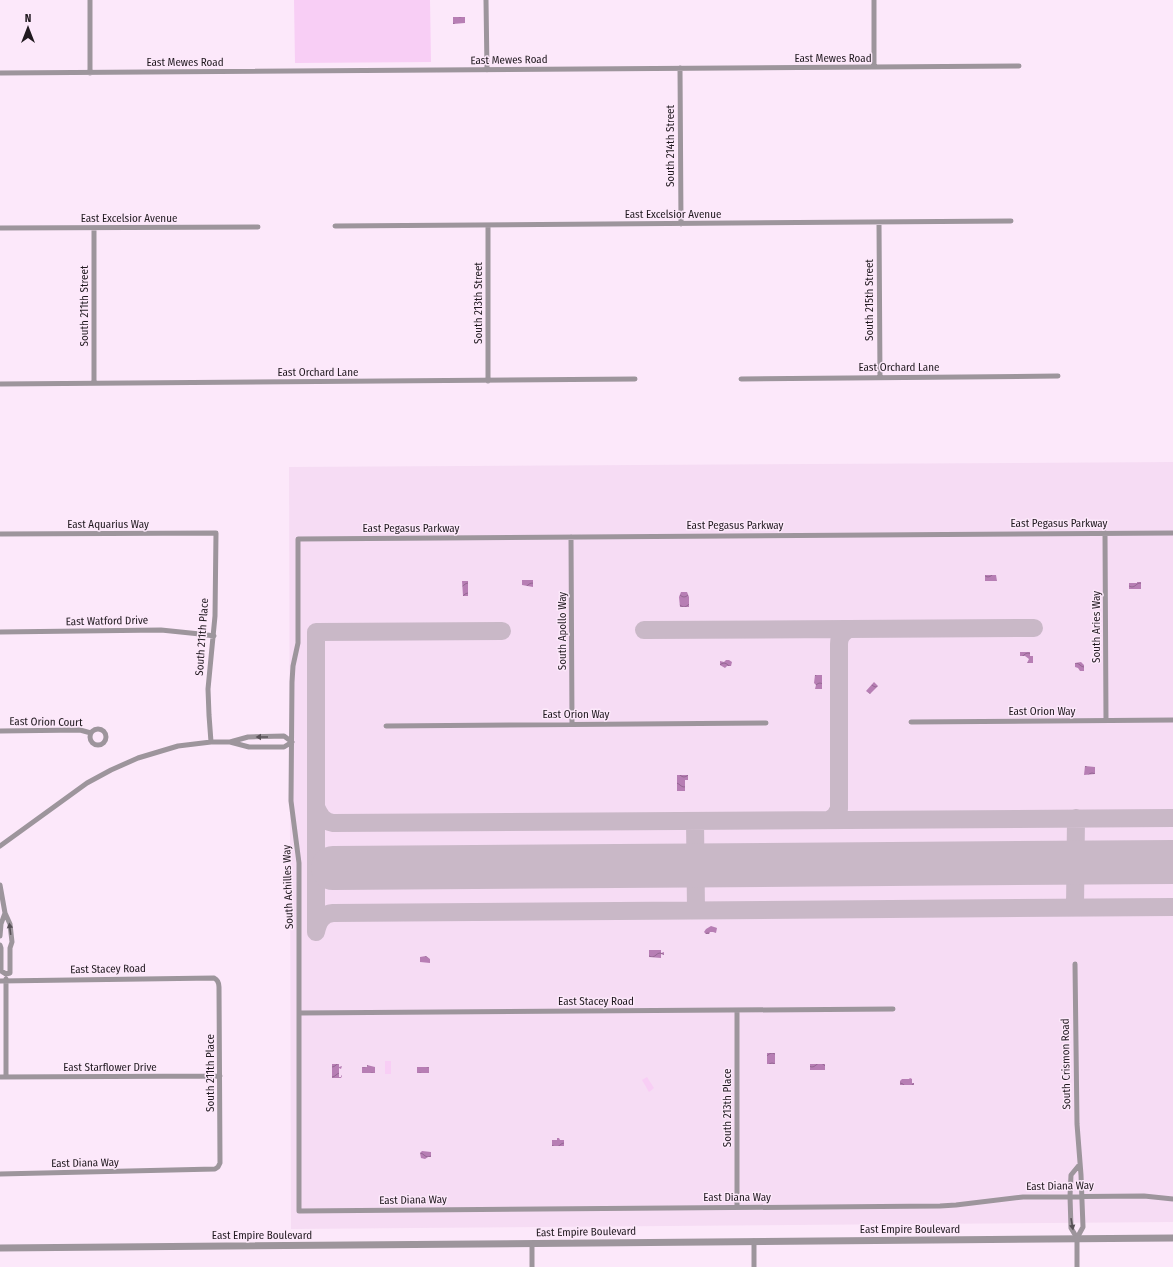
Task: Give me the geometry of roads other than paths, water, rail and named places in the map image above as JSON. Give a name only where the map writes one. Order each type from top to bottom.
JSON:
[{"type":"street","points":[[90,0],[90,73]]},
{"type":"street","points":[[486,0],[487,70]]},
{"type":"street","points":[[874,0],[874,67]]},
{"type":"street","name":"East Mewes Road","points":[[0,73],[1019,66]]},
{"type":"street","name":"South 214th Street","points":[[680,68],[681,224]]},
{"type":"street","name":"East Excelsior Avenue","points":[[335,226],[1011,221]]},
{"type":"street","name":"South 215th Street","points":[[879,222],[880,378]]},
{"type":"street","name":"South 213th Street","points":[[488,225],[488,381]]},
{"type":"street","name":"East Excelsior Avenue","points":[[0,228],[258,227]]},
{"type":"street","name":"South 211th Street","points":[[94,228],[94,383]]},
{"type":"street","name":"East Orchard Lane","points":[[741,379],[1058,376]]},
{"type":"street","name":"East Orchard Lane","points":[[0,384],[635,380]]},
{"type":"street","name":"East Aquarius Way","points":[[0,534],[216,533]]},
{"type":"street","name":"South 211th Place","points":[[211,742],[208,715],[208,689],[214,636],[216,533]]},
{"type":"street","name":"South Aries Way","points":[[1105,533],[1106,721]]},
{"type":"street","name":"East Pegasus Parkway","points":[[298,539],[1173,533]]},
{"type":"street","name":"South Apollo Way","points":[[571,537],[572,724]]},
{"type":"street","name":"South Achilles Way","points":[[298,539],[298,643],[293,666],[292,682],[292,814],[299,863],[299,1211]]},
{"type":"street","name":"East Watford Drive","points":[[0,632],[161,630],[214,636]]},
{"type":"street","name":"East Orion Way","points":[[911,722],[1173,720]]},
{"type":"street","name":"East Orion Way","points":[[386,726],[766,723]]},
{"type":"street","name":"East Orion Court","points":[[0,731],[80,730],[91,733]]},
{"type":"street","points":[[0,846],[87,783],[138,758],[178,746],[211,742],[230,742],[249,747],[284,747],[292,742],[284,736],[248,737],[230,742]]},
{"type":"street","points":[[0,885],[5,913],[10,924],[12,942],[10,948],[10,973],[6,974]]},
{"type":"street","points":[[0,936],[1,924],[5,913]]},
{"type":"street","points":[[6,974],[1,971],[1,946],[10,948]]},
{"type":"street","name":"South Crismon Road","points":[[1075,964],[1077,1124],[1083,1227],[1078,1238]]},
{"type":"street","points":[[6,974],[6,1077]]},
{"type":"street","name":"East Stacey Road","points":[[0,981],[214,978],[216,980]]},
{"type":"street","name":"South 211th Place","points":[[216,980],[219,983],[220,1163],[218,1166]]},
{"type":"street","name":"East Stacey Road","points":[[299,1013],[893,1008]]},
{"type":"street","name":"South 213th Place","points":[[737,1010],[737,1207]]},
{"type":"street","name":"East Starflower Drive","points":[[0,1077],[220,1076]]},
{"type":"street","points":[[1078,1267],[1078,1238],[1071,1228],[1070,1196],[1072,1175],[1080,1164]]},
{"type":"street","name":"East Diana Way","points":[[0,1174],[210,1170],[215,1169],[218,1166]]},
{"type":"street","name":"East Diana Way","points":[[299,1211],[956,1205],[1010,1198],[1070,1196],[1144,1196],[1173,1199]]},
{"type":"street","name":"East Empire Boulevard","points":[[0,1248],[1173,1238]]},
{"type":"street","points":[[754,1241],[754,1267]]},
{"type":"street","points":[[532,1244],[532,1267]]},
{"type":"water","points":[[453,17],[465,17],[465,23],[453,24]]},
{"type":"water","points":[[985,575],[996,575],[997,581],[985,581]]},
{"type":"water","points":[[522,580],[533,580],[533,587],[522,585]]},
{"type":"water","points":[[462,581],[468,581],[468,596],[463,596]]},
{"type":"water","points":[[1141,582],[1141,589],[1129,589],[1129,583]]},
{"type":"water","points":[[681,592],[687,592],[689,597],[689,607],[680,607],[679,597]]},
{"type":"water","points":[[1020,652],[1030,652],[1030,656],[1033,656],[1033,663],[1027,663],[1029,659],[1025,656],[1020,656]]},
{"type":"water","points":[[726,660],[732,662],[731,666],[727,666],[725,668],[720,665],[720,661],[724,662]]},
{"type":"water","points":[[1081,662],[1084,665],[1084,671],[1080,671],[1075,667],[1075,663]]},
{"type":"water","points":[[815,675],[822,675],[822,689],[815,689]]},
{"type":"water","points":[[874,682],[878,686],[870,694],[866,691]]},
{"type":"water","points":[[1085,766],[1095,767],[1095,774],[1084,775]]},
{"type":"water","points":[[677,775],[688,775],[688,780],[685,780],[685,791],[677,791]]},
{"type":"water","points":[[711,926],[717,928],[716,933],[710,932],[709,934],[706,934],[704,932]]},
{"type":"water","points":[[649,950],[661,950],[661,953],[664,952],[664,955],[661,954],[661,958],[649,957]]},
{"type":"water","points":[[426,956],[430,959],[430,963],[420,962],[420,957]]},
{"type":"water","points":[[767,1053],[775,1053],[775,1064],[767,1064]]},
{"type":"water","points":[[332,1064],[339,1064],[339,1067],[342,1066],[341,1069],[339,1068],[339,1077],[341,1077],[341,1075],[342,1076],[341,1078],[332,1078]]},
{"type":"water","points":[[810,1064],[825,1064],[825,1070],[810,1070]]},
{"type":"water","points":[[367,1065],[375,1067],[375,1073],[362,1073],[362,1067],[367,1067]]},
{"type":"water","points":[[417,1067],[429,1067],[429,1073],[417,1073]]},
{"type":"water","points":[[902,1079],[912,1079],[912,1083],[914,1083],[914,1085],[900,1085],[900,1081]]},
{"type":"water","points":[[557,1138],[564,1140],[564,1146],[552,1146],[552,1140],[557,1140]]},
{"type":"water","points":[[422,1151],[431,1152],[431,1157],[425,1159],[421,1158],[420,1153]]}]
